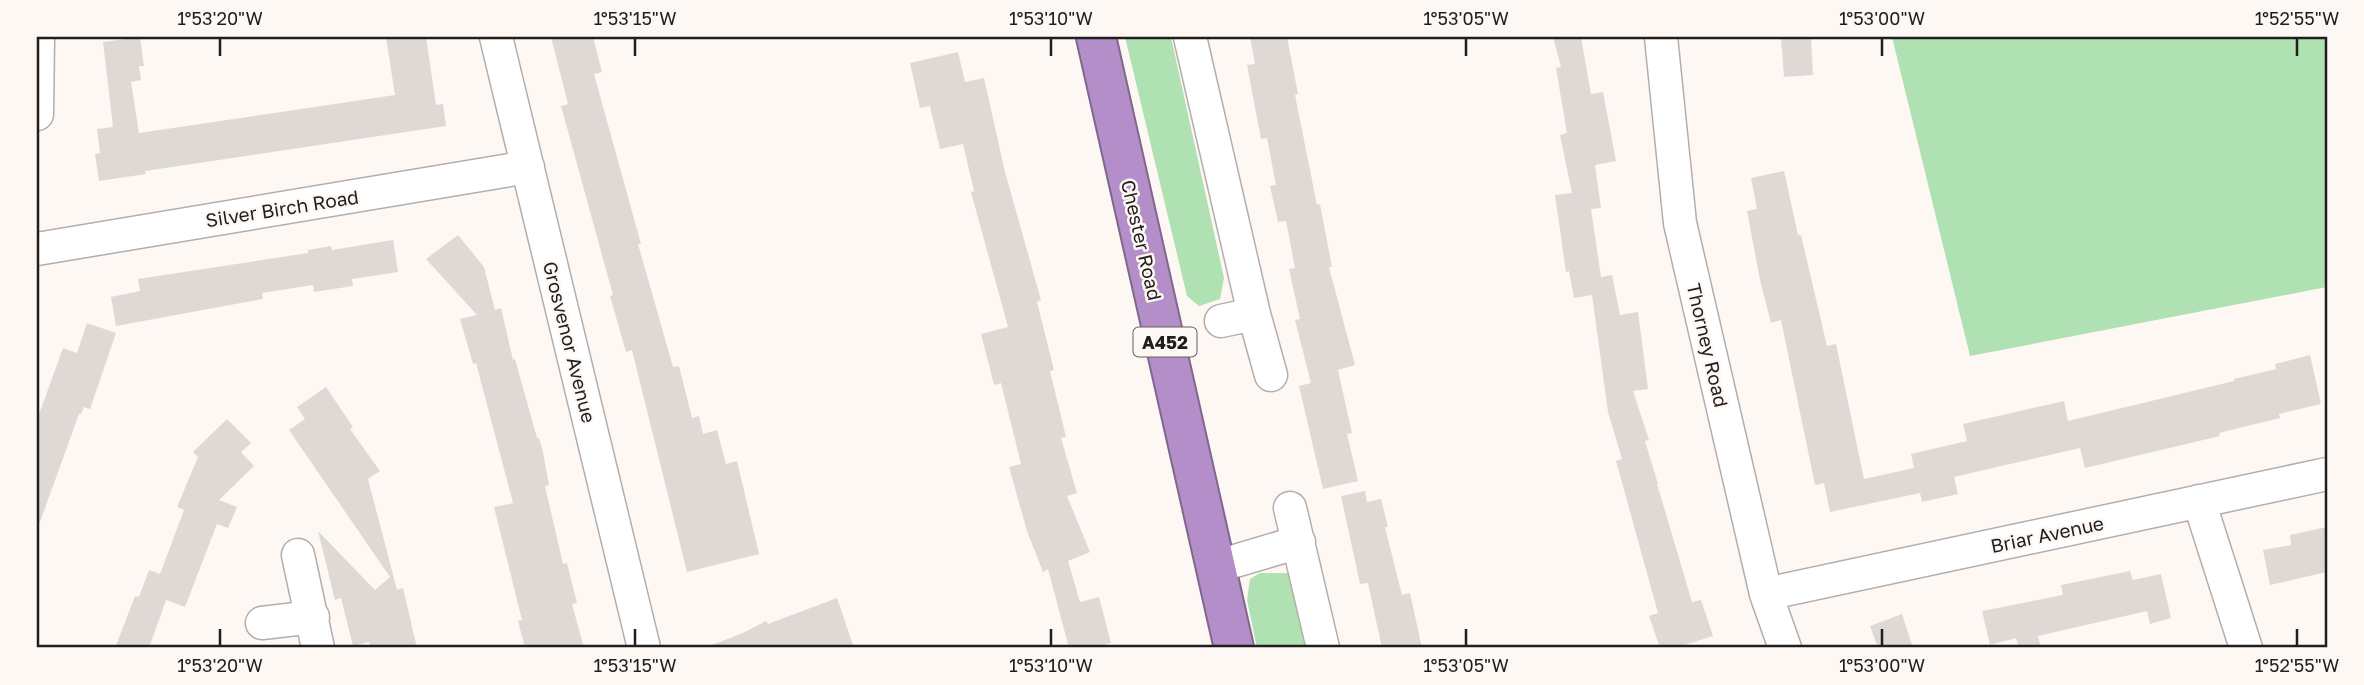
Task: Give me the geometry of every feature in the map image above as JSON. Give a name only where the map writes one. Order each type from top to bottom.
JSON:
[{"type":"highway","name":"Chester Road","points":[[1096,37],[1234,648]]},
{"type":"street","points":[[37,114],[38,37]]},
{"type":"street","name":"Grosvenor Avenue","points":[[496,37],[644,648]]},
{"type":"street","points":[[1190,37],[1254,314],[1271,375]]},
{"type":"street","name":"Thorney Road","points":[[1661,37],[1680,223],[1766,594],[1785,648]]},
{"type":"street","name":"Silver Birch Road","points":[[37,248],[528,167]]},
{"type":"street","points":[[1221,321],[1254,314]]},
{"type":"street","name":"Briar Avenue","points":[[1766,594],[2327,474]]},
{"type":"street","points":[[2199,501],[2246,648]]},
{"type":"street","points":[[1290,508],[1323,648]]},
{"type":"street","points":[[1215,567],[1298,542]]},
{"type":"street","points":[[298,555],[318,648]]},
{"type":"street","points":[[262,623],[313,617]]},
{"type":"green space","points":[[1125,37],[1171,37],[1224,278],[1220,299],[1199,306],[1187,296]]},
{"type":"green space","points":[[1892,37],[2327,37],[2327,287],[1970,356]]},
{"type":"green space","points":[[1260,573],[1290,573],[1308,648],[1257,648],[1247,600],[1250,579]]},
{"type":"building","points":[[140,37],[144,66],[139,66],[141,80],[131,82],[139,133],[395,95],[386,37],[426,37],[436,105],[443,104],[446,126],[145,171],[146,174],[99,181],[95,154],[100,153],[97,129],[113,127],[103,42]]},
{"type":"building","points":[[551,37],[593,37],[602,72],[594,74],[673,367],[679,366],[692,418],[699,416],[703,434],[717,430],[726,464],[737,461],[759,554],[687,572],[632,350],[626,352],[561,106],[568,104]]},
{"type":"building","points":[[1250,37],[1287,37],[1298,94],[1295,95],[1332,267],[1329,267],[1355,365],[1338,370],[1352,433],[1347,434],[1358,481],[1323,489],[1299,386],[1311,383],[1295,320],[1300,319],[1289,269],[1295,268],[1286,221],[1278,222],[1270,186],[1276,185],[1267,138],[1261,139],[1247,65],[1255,64]]},
{"type":"building","points":[[1553,37],[1581,37],[1591,94],[1603,92],[1616,161],[1595,165],[1601,208],[1591,209],[1601,277],[1612,275],[1620,315],[1638,312],[1648,389],[1633,391],[1649,440],[1645,441],[1692,602],[1701,600],[1713,636],[1675,648],[1660,648],[1649,616],[1658,613],[1616,461],[1622,459],[1608,412],[1592,295],[1574,298],[1569,271],[1566,272],[1555,195],[1572,193],[1560,135],[1567,133],[1556,68],[1561,67]]},
{"type":"building","points":[[1781,37],[1811,37],[1813,75],[1784,77]]},
{"type":"building","points":[[958,52],[965,82],[984,78],[1005,172],[1041,300],[1037,302],[1054,370],[1050,371],[1066,437],[1061,438],[1077,493],[1067,496],[1090,552],[1068,561],[1080,602],[1099,597],[1111,643],[1091,648],[1069,648],[1048,569],[1043,572],[1027,531],[1009,467],[1021,464],[1001,383],[994,385],[981,334],[1008,327],[971,192],[974,191],[963,144],[940,149],[930,106],[920,108],[910,63]]},
{"type":"building","points":[[1784,171],[1827,346],[1836,344],[1864,479],[1914,468],[1911,454],[1967,441],[1963,424],[2064,401],[2068,421],[2234,381],[2276,369],[2275,364],[2310,355],[2321,404],[2279,414],[2280,418],[2219,433],[2220,436],[2085,468],[2080,448],[1954,477],[1958,494],[1922,502],[1920,493],[1830,512],[1824,483],[1815,485],[1781,320],[1771,323],[1747,211],[1757,209],[1751,178]]},
{"type":"building","points":[[458,235],[484,267],[495,310],[501,308],[513,360],[515,359],[543,452],[549,485],[545,486],[563,564],[567,563],[577,603],[572,604],[584,648],[525,648],[518,621],[522,620],[494,507],[513,503],[476,363],[473,364],[460,319],[477,315],[426,259]]},
{"type":"building","points":[[393,240],[398,272],[352,279],[353,286],[314,292],[313,285],[262,293],[263,299],[116,326],[111,297],[140,291],[138,279],[308,253],[308,250],[331,246],[332,250]]},
{"type":"building","points":[[87,323],[116,333],[90,409],[84,407],[79,414],[40,522],[37,522],[37,420],[63,348],[77,353]]},
{"type":"building","points":[[326,387],[353,427],[350,429],[380,471],[368,479],[397,590],[403,588],[417,648],[371,648],[369,642],[353,646],[341,598],[335,600],[318,531],[375,590],[390,577],[289,430],[305,419],[297,407]]},
{"type":"building","points":[[227,419],[251,443],[241,452],[254,466],[219,500],[237,507],[228,528],[217,524],[185,607],[166,600],[149,648],[115,648],[135,596],[139,597],[149,570],[160,574],[184,510],[177,507],[198,457],[193,452]]},
{"type":"building","points":[[1365,491],[1367,502],[1381,499],[1402,595],[1410,593],[1422,648],[1382,648],[1368,583],[1360,584],[1341,496]]},
{"type":"building","points":[[2327,527],[2327,572],[2270,585],[2263,550],[2291,545],[2290,535]]},
{"type":"building","points":[[2130,571],[2133,580],[2161,574],[2171,618],[2150,624],[2147,611],[2038,636],[2041,648],[2019,648],[2016,638],[1990,645],[1982,611],[2063,595],[2061,585]]},
{"type":"building","points":[[837,598],[854,648],[709,646],[766,621],[768,624]]},
{"type":"building","points":[[1902,614],[1913,648],[1878,648],[1870,626]]}]
